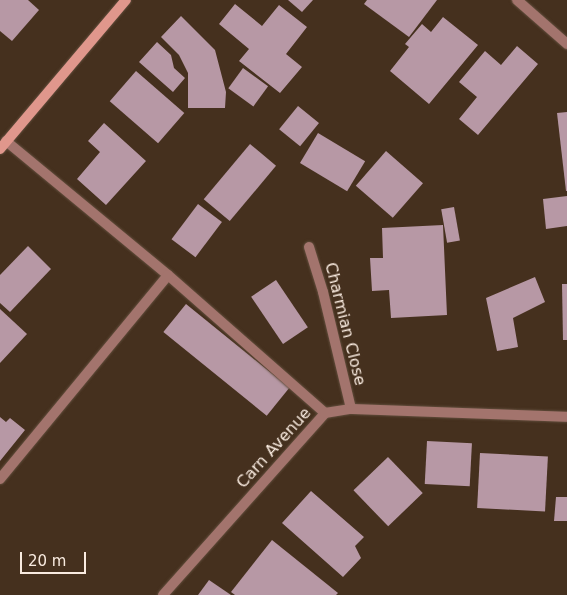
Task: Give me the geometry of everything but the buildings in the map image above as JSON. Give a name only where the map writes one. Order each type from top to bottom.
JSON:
[{"type":"main road","points":[[3,145],[126,0]]},
{"type":"street","points":[[517,0],[567,44]]},
{"type":"street","points":[[3,145],[168,275],[325,413]]},
{"type":"street","name":"Charmian Close","points":[[309,247],[323,292],[351,409]]},
{"type":"street","points":[[0,480],[168,275]]},
{"type":"street","name":"Carn Avenue","points":[[163,595],[325,413],[351,409],[567,417]]}]
